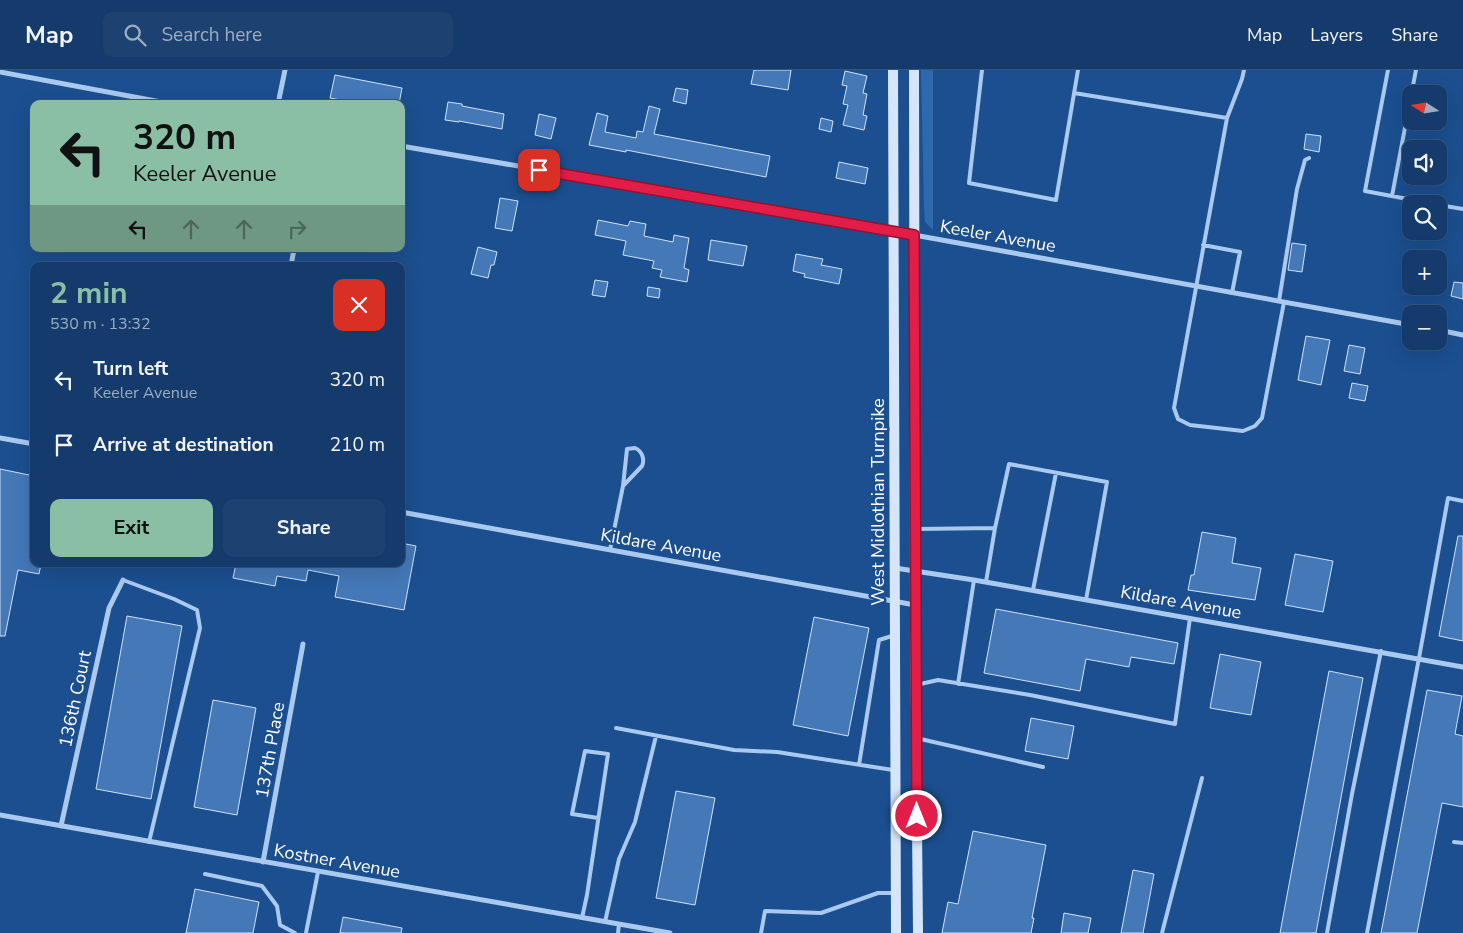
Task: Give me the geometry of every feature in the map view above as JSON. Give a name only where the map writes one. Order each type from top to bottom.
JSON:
[{"type":"main road","name":"West Midlothian Turnpike","points":[[893,70],[896,933]]},
{"type":"main road","name":"West Midlothian Turnpike","points":[[914,70],[918,933]]},
{"type":"street","points":[[279,100],[285,70]]},
{"type":"street","points":[[0,72],[150,100]]},
{"type":"street","name":"Keeler Avenue","points":[[405,147],[766,208],[1402,323]]},
{"type":"street","points":[[1447,332],[1463,335]]},
{"type":"street","points":[[0,438],[30,443]]},
{"type":"street","name":"Kildare Avenue","points":[[405,513],[915,606]]},
{"type":"street","name":"Kildare Avenue","points":[[895,568],[1033,590],[1463,667]]},
{"type":"street","name":"136th Court","points":[[61,826],[109,608],[123,580]]},
{"type":"street","name":"137th Place","points":[[263,862],[303,644]]},
{"type":"street","name":"Kostner Avenue","points":[[0,815],[670,933]]},
{"type":"lane","points":[[982,70],[969,182],[1056,200],[1078,70]]},
{"type":"lane","points":[[1244,70],[1227,118],[1174,408],[1178,419],[1190,425],[1243,431],[1255,426],[1262,418],[1282,302],[1297,189],[1305,160],[1309,158]]},
{"type":"lane","points":[[1388,70],[1365,191],[1402,198]]},
{"type":"lane","points":[[1392,196],[1416,70]]},
{"type":"lane","points":[[1074,93],[1227,118]]},
{"type":"lane","points":[[1447,206],[1463,209]]},
{"type":"lane","points":[[1203,245],[1240,252],[1232,293]]},
{"type":"lane","points":[[610,550],[623,486],[627,449],[638,450],[643,456],[644,462],[623,486]]},
{"type":"lane","points":[[986,582],[1009,464],[1056,472],[1108,482],[1086,600]]},
{"type":"lane","points":[[1033,590],[1056,472]]},
{"type":"lane","points":[[1367,933],[1448,498],[1463,501]]},
{"type":"lane","points":[[916,529],[995,528]]},
{"type":"lane","points":[[123,580],[174,599],[197,610],[200,628],[149,842]]},
{"type":"lane","points":[[958,684],[974,580]]},
{"type":"lane","points":[[916,685],[938,680],[1030,695],[1175,724],[1190,618]]},
{"type":"lane","points":[[859,764],[879,640],[895,635]]},
{"type":"lane","points":[[1327,933],[1381,651]]},
{"type":"lane","points":[[616,728],[734,750],[777,752],[896,770]]},
{"type":"lane","points":[[605,922],[619,859],[635,822],[656,736]]},
{"type":"lane","points":[[916,738],[1043,767]]},
{"type":"lane","points":[[582,918],[598,818],[608,754],[585,750],[572,814],[598,818]]},
{"type":"lane","points":[[1162,933],[1202,778]]},
{"type":"lane","points":[[1454,842],[1463,843]]},
{"type":"lane","points":[[306,933],[318,872]]},
{"type":"lane","points":[[204,874],[262,886],[277,906],[280,926],[295,933]]},
{"type":"lane","points":[[761,933],[765,911],[821,913],[878,893],[896,894]]},
{"type":"lane","points":[[618,933],[620,924]]},
{"type":"shaded area","points":[[921,70],[933,70],[933,230],[925,222],[924,209]]},
{"type":"building","points":[[754,70],[791,70],[788,90],[751,84]]},
{"type":"building","points":[[845,71],[867,76],[863,93],[867,94],[863,115],[867,116],[864,130],[843,125],[848,105],[843,104],[847,86],[842,85]]},
{"type":"building","points":[[335,75],[402,88],[400,100],[340,100],[330,98]]},
{"type":"building","points":[[676,88],[688,90],[686,104],[673,101]]},
{"type":"building","points":[[448,102],[504,114],[502,129],[445,120]]},
{"type":"building","points":[[649,106],[660,109],[654,134],[770,156],[766,177],[626,150],[626,152],[589,145],[597,113],[608,116],[605,132],[636,138],[637,131],[643,132]]},
{"type":"building","points":[[539,114],[556,118],[551,139],[535,135]]},
{"type":"building","points":[[821,118],[833,121],[831,132],[819,129]]},
{"type":"building","points":[[1306,134],[1321,136],[1319,152],[1304,149]]},
{"type":"building","points":[[839,162],[868,168],[865,184],[836,178]]},
{"type":"building","points":[[500,198],[518,201],[512,231],[495,228]]},
{"type":"building","points":[[598,220],[628,226],[630,221],[646,224],[644,236],[673,242],[674,235],[689,238],[684,268],[689,270],[687,282],[660,277],[662,270],[652,268],[654,261],[623,255],[626,241],[595,235]]},
{"type":"building","points":[[711,240],[747,246],[743,266],[708,260]]},
{"type":"building","points":[[1292,243],[1306,245],[1302,272],[1288,270]]},
{"type":"building","points":[[478,247],[497,252],[488,278],[471,274]]},
{"type":"building","points":[[796,254],[823,259],[821,265],[842,269],[839,284],[804,277],[805,274],[793,271]]},
{"type":"building","points":[[595,280],[608,282],[605,297],[592,295]]},
{"type":"building","points":[[1454,282],[1463,283],[1463,299],[1451,296]]},
{"type":"building","points":[[648,287],[660,289],[659,298],[647,296]]},
{"type":"building","points":[[1306,336],[1330,340],[1321,385],[1298,380]]},
{"type":"building","points":[[1349,345],[1365,348],[1360,374],[1344,371]]},
{"type":"building","points":[[1352,383],[1368,386],[1365,401],[1349,398]]},
{"type":"building","points":[[0,469],[30,475],[30,567],[40,567],[39,574],[18,570],[5,636],[0,636]]},
{"type":"building","points":[[1202,532],[1236,538],[1232,563],[1261,568],[1255,600],[1188,590],[1191,575],[1194,575]]},
{"type":"building","points":[[1458,536],[1463,536],[1463,641],[1439,636]]},
{"type":"building","points":[[405,544],[416,546],[404,610],[335,597],[339,576],[308,570],[306,581],[277,576],[275,586],[233,578],[235,567],[405,567]]},
{"type":"building","points":[[1295,554],[1333,561],[1323,612],[1285,605]]},
{"type":"building","points":[[996,609],[1178,643],[1174,664],[1131,657],[1129,667],[1086,659],[1080,691],[984,673]]},
{"type":"building","points":[[127,616],[182,626],[151,799],[96,789]]},
{"type":"building","points":[[814,617],[869,628],[848,736],[793,725]]},
{"type":"building","points":[[1220,654],[1261,662],[1251,715],[1210,708]]},
{"type":"building","points":[[1329,671],[1363,678],[1316,933],[1280,933]]},
{"type":"building","points":[[1427,690],[1462,696],[1455,734],[1463,736],[1463,807],[1442,803],[1417,933],[1381,933]]},
{"type":"building","points":[[213,700],[256,708],[237,815],[194,807]]},
{"type":"building","points":[[1031,718],[1074,726],[1068,759],[1025,751]]},
{"type":"building","points":[[676,791],[715,798],[695,905],[656,898]]},
{"type":"building","points":[[973,831],[1046,845],[1032,918],[1034,918],[1031,933],[942,933],[948,902],[958,904]]},
{"type":"building","points":[[1133,870],[1154,874],[1143,933],[1121,933]]},
{"type":"building","points":[[195,889],[259,902],[253,933],[186,933]]},
{"type":"building","points":[[1064,913],[1091,918],[1088,933],[1061,933]]},
{"type":"building","points":[[343,917],[402,928],[401,933],[340,933]]},
{"type":"route","points":[[539,170],[914,235],[917,816]]}]
